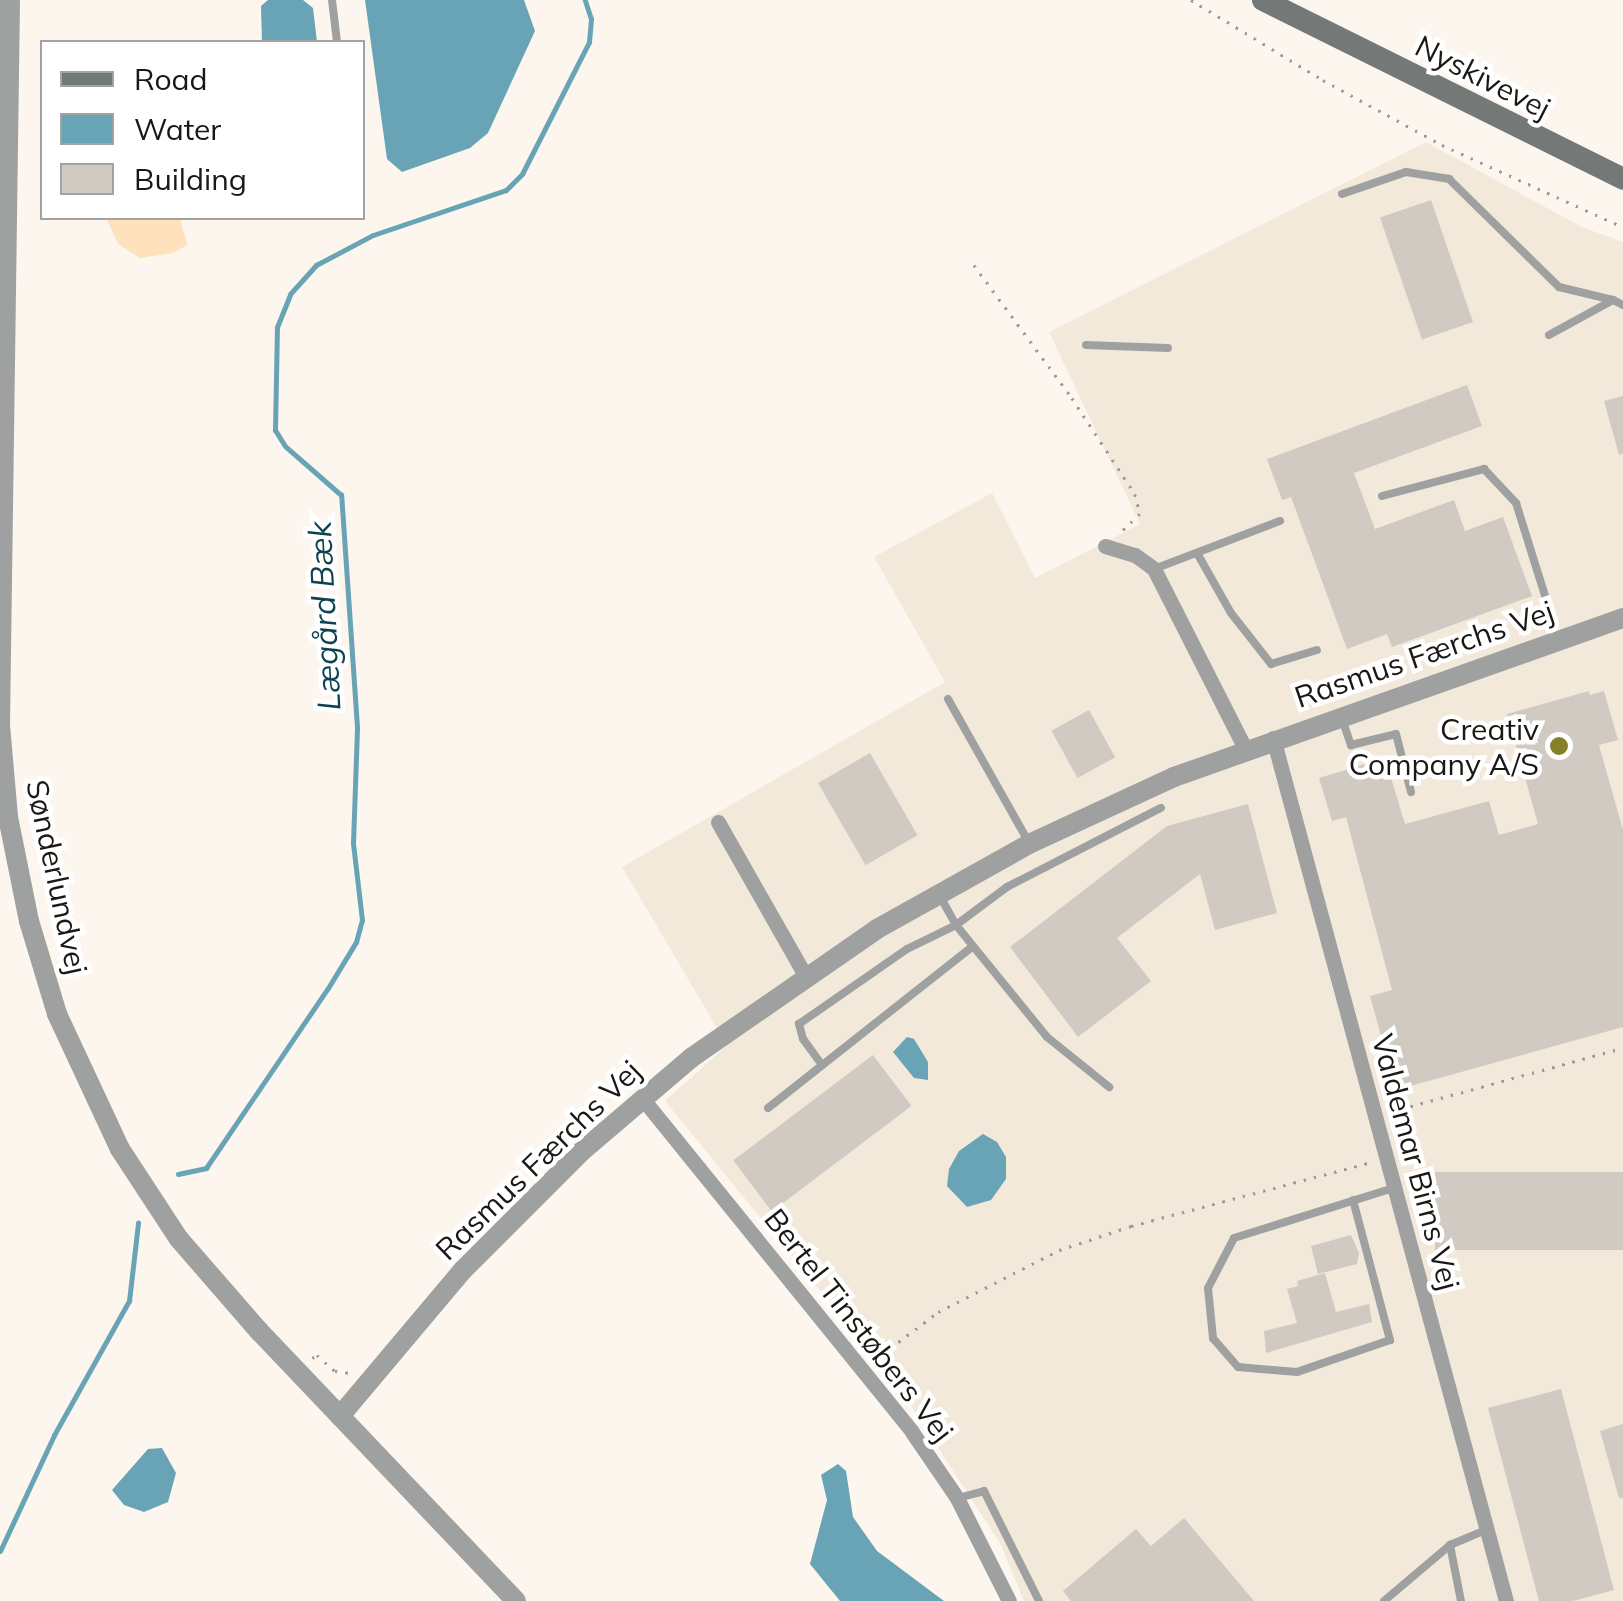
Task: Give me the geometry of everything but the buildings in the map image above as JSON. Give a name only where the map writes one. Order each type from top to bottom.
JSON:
[{"type":"main road","name":"Nyskivevej","points":[[1263,0],[1623,179]]},
{"type":"street","name":"Sønderlundvej","points":[[10,0],[0,725],[8,817],[29,921],[56,1014],[90,1092],[157,1207],[217,1285],[516,1601]]},
{"type":"street","points":[[1105,546],[1134,555],[1154,570],[1244,748]]},
{"type":"street","name":"Rasmus Færchs Vej","points":[[340,1416],[513,1217],[642,1098],[806,977],[939,894],[1029,844],[1244,748],[1623,618]]},
{"type":"street","name":"Valdemar Birns Vej","points":[[1273,738],[1506,1601]]},
{"type":"street","points":[[718,822],[806,977]]},
{"type":"street","name":"Bertel Tinstøbers Vej","points":[[642,1098],[864,1368],[957,1498],[1009,1601]]},
{"type":"lane","points":[[332,0],[337,40]]},
{"type":"lane","points":[[1342,194],[1406,172],[1448,179],[1559,286],[1623,305]]},
{"type":"lane","points":[[1549,335],[1613,300]]},
{"type":"lane","points":[[1086,345],[1168,348]]},
{"type":"lane","points":[[1382,496],[1484,470],[1516,503],[1546,599]]},
{"type":"lane","points":[[1154,570],[1280,521]]},
{"type":"lane","points":[[1196,553],[1231,612],[1270,664],[1316,650]]},
{"type":"lane","points":[[948,699],[1029,844]]},
{"type":"lane","points":[[1340,715],[1350,744],[1396,734],[1411,792]]},
{"type":"lane","points":[[822,1065],[803,1040],[799,1024],[907,949],[956,926],[1007,887],[1161,808]]},
{"type":"lane","points":[[939,894],[956,926],[1047,1037],[1108,1087]]},
{"type":"lane","points":[[768,1108],[973,946]]},
{"type":"lane","points":[[1354,1200],[1390,1340],[1297,1372],[1238,1367],[1213,1338],[1208,1288],[1234,1238],[1354,1200],[1394,1188]]},
{"type":"lane","points":[[957,1498],[984,1491],[1039,1601]]},
{"type":"lane","points":[[1384,1601],[1450,1545],[1488,1529]]},
{"type":"lane","points":[[1450,1545],[1461,1601]]},
{"type":"path","points":[[1192,0],[1442,144],[1623,227]]},
{"type":"path","points":[[974,265],[1072,398],[1135,494],[1140,514],[1105,546]]},
{"type":"path","points":[[1374,1116],[1623,1048]]},
{"type":"path","points":[[864,1368],[938,1312],[1059,1250],[1131,1226],[1386,1159]]},
{"type":"path","points":[[321,1370],[310,1358],[317,1355],[335,1372],[349,1374],[361,1368]]},
{"type":"shaded area","points":[[1426,142],[1582,227],[1623,242],[1623,1601],[1024,1601],[1001,1545],[899,1387],[665,1101],[727,1045],[622,867],[945,682],[874,557],[992,493],[1035,578],[1140,524],[1049,332]]},
{"type":"shaded area","points":[[107,220],[181,220],[187,245],[173,253],[140,258],[118,244]]},
{"type":"water","points":[[268,0],[303,0],[313,8],[317,40],[262,40],[261,6]]},
{"type":"water","points":[[365,0],[524,0],[535,31],[488,133],[470,148],[402,172],[387,159]]},
{"type":"water","points":[[907,1037],[914,1039],[928,1062],[928,1080],[914,1078],[893,1052]]},
{"type":"water","points":[[983,1134],[997,1142],[1006,1157],[1006,1179],[991,1200],[967,1207],[947,1186],[949,1169],[959,1151]]},
{"type":"water","points":[[162,1448],[176,1473],[168,1502],[144,1512],[124,1505],[112,1490],[148,1449]]},
{"type":"water","points":[[838,1464],[846,1471],[853,1517],[877,1551],[944,1601],[840,1601],[810,1564],[827,1500],[821,1475]]},
{"type":"waterway","name":"Lægård Bæk","points":[[178,1174],[206,1168],[328,988],[356,942],[362,920],[353,843],[357,727],[341,495],[285,446],[275,430],[277,327],[290,294],[316,265],[373,235],[506,190],[522,174],[589,42],[591,19],[585,0]]},
{"type":"waterway","name":"Lægård Bæk","points":[[0,1551],[54,1435],[129,1301],[138,1223]]},
{"type":"place","name":"Creativ Company A/S","points":[[1559,746]]}]
